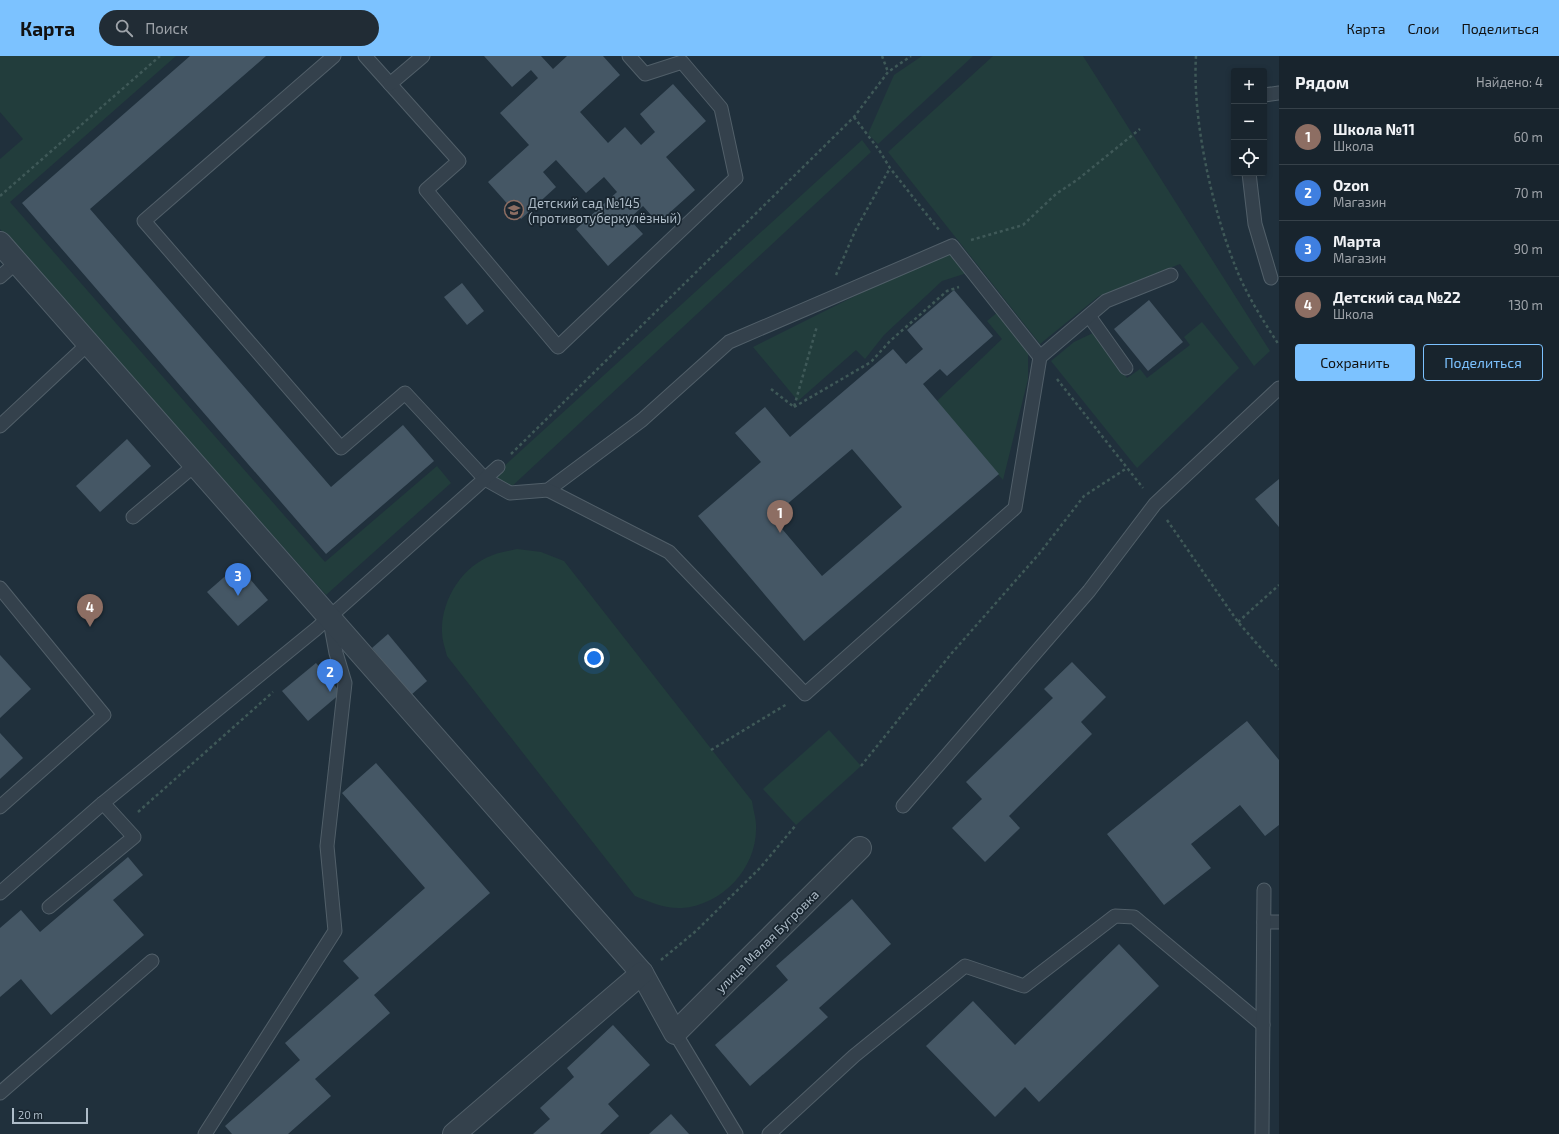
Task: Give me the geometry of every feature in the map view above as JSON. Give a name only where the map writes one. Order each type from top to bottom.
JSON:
[{"type":"street","points":[[0,243],[642,974],[675,1033]]},
{"type":"street","name":"улица Малая Бугровка","points":[[675,1033],[860,848]]},
{"type":"street","points":[[454,1134],[642,974]]},
{"type":"lane","points":[[334,56],[144,221],[341,448],[405,393],[485,479],[510,493],[548,490],[669,552],[805,694],[1015,508],[1040,357],[1106,302],[1171,275]]},
{"type":"lane","points":[[365,56],[458,161],[426,190],[558,347],[736,178],[721,108],[682,62],[645,74],[629,56]]},
{"type":"lane","points":[[390,84],[423,56]]},
{"type":"lane","points":[[1267,95],[1279,93]]},
{"type":"lane","points":[[1249,176],[1255,224],[1272,278]]},
{"type":"lane","points":[[548,490],[642,420],[729,342],[823,303],[952,246],[1040,357]]},
{"type":"lane","points":[[0,277],[16,262]]},
{"type":"lane","points":[[1089,316],[1126,368]]},
{"type":"lane","points":[[0,426],[88,344]]},
{"type":"lane","points":[[903,806],[1089,591],[1156,504],[1279,388]]},
{"type":"lane","points":[[133,517],[195,465]]},
{"type":"lane","points":[[0,893],[103,803],[329,618],[498,467]]},
{"type":"lane","points":[[0,588],[104,715],[0,807]]},
{"type":"lane","points":[[205,1134],[335,930],[327,846],[345,683],[336,653],[329,618]]},
{"type":"lane","points":[[49,907],[134,838],[103,803]]},
{"type":"lane","points":[[1262,1134],[1264,890]]},
{"type":"lane","points":[[769,1134],[854,1056],[965,966],[1024,986],[1115,916],[1134,917],[1263,1025]]},
{"type":"lane","points":[[1264,922],[1279,922]]},
{"type":"lane","points":[[0,1093],[152,961]]},
{"type":"lane","points":[[675,1033],[736,1134]]},
{"type":"path","points":[[0,196],[160,56]]},
{"type":"path","points":[[882,56],[888,72]]},
{"type":"path","points":[[498,467],[854,117],[888,72],[912,56]]},
{"type":"path","points":[[1196,56],[1194,78],[1203,151],[1222,227],[1241,280],[1256,310],[1279,345]]},
{"type":"path","points":[[854,117],[879,150],[890,168],[952,246],[1023,225],[1056,194],[1077,180],[1140,129]]},
{"type":"path","points":[[794,407],[823,303],[856,229],[890,168]]},
{"type":"path","points":[[794,407],[871,362],[890,341],[947,290],[978,280]]},
{"type":"path","points":[[1040,357],[1156,504],[1238,622],[1279,669]]},
{"type":"path","points":[[771,389],[794,407]]},
{"type":"path","points":[[861,766],[950,654],[1039,554],[1084,496],[1127,468]]},
{"type":"path","points":[[1238,622],[1279,585]]},
{"type":"path","points":[[123,825],[275,690]]},
{"type":"path","points":[[711,750],[805,694]]},
{"type":"path","points":[[642,974],[661,961],[696,931],[760,868],[796,824]]},
{"type":"green space","points":[[0,56],[176,56],[10,202],[325,562],[437,466],[451,483],[326,595],[0,229],[0,159],[23,139],[0,112]]},
{"type":"green space","points":[[922,56],[973,56],[878,144],[868,134],[894,75]]},
{"type":"green space","points":[[993,56],[1083,56],[1270,351],[1254,366],[1180,264],[1099,296],[1040,344],[888,152]]},
{"type":"green space","points":[[862,140],[871,152],[509,489],[490,479]]},
{"type":"green space","points":[[950,253],[967,273],[942,281],[884,335],[865,359],[856,350],[798,401],[753,347],[869,289]]},
{"type":"green space","points":[[998,312],[1028,350],[1028,379],[1003,480],[935,403],[1002,339],[987,321]]},
{"type":"green space","points":[[1202,322],[1239,368],[1137,468],[1051,361],[1074,342],[1093,333],[1127,378],[1140,369],[1147,378],[1190,345],[1184,337]]},
{"type":"green space","points":[[517,549],[541,552],[564,561],[752,801],[756,825],[755,841],[751,855],[744,869],[735,881],[711,900],[697,905],[676,908],[658,905],[635,896],[447,656],[442,635],[443,620],[445,608],[456,586],[472,567],[482,560],[496,554]]},
{"type":"green space","points":[[829,730],[861,766],[796,825],[763,789]]},
{"type":"building","points":[[190,56],[266,56],[90,209],[331,487],[403,425],[434,461],[326,554],[22,203]]},
{"type":"building","points":[[484,56],[541,56],[553,69],[567,56],[603,56],[620,75],[580,112],[608,143],[625,127],[641,145],[655,132],[640,114],[673,84],[706,121],[666,157],[695,190],[658,223],[643,206],[629,219],[643,234],[608,266],[576,229],[617,192],[604,177],[586,193],[556,160],[543,172],[556,187],[521,219],[488,182],[529,145],[500,113],[538,78],[531,70],[512,87]]},
{"type":"building","points":[[462,283],[484,311],[467,325],[444,297]]},
{"type":"building","points":[[954,290],[993,336],[947,376],[940,369],[923,384],[999,474],[804,641],[698,516],[761,462],[735,433],[765,407],[790,437],[893,349],[906,364],[923,349],[907,330]],"holes":[[[852,449],[902,507],[822,576],[772,517]]]},
{"type":"building","points":[[1149,300],[1183,342],[1148,371],[1114,329]]},
{"type":"building","points":[[127,439],[151,466],[100,512],[76,486]]},
{"type":"building","points":[[1279,479],[1279,527],[1255,499]]},
{"type":"building","points":[[238,565],[268,600],[238,626],[207,592]]},
{"type":"building","points":[[388,634],[427,681],[411,695],[372,648]]},
{"type":"building","points":[[0,655],[31,689],[0,718]]},
{"type":"building","points":[[1072,662],[1106,697],[1081,722],[1092,734],[1009,816],[1020,828],[985,862],[952,828],[982,799],[966,782],[1053,698],[1044,689]]},
{"type":"building","points":[[316,663],[341,693],[308,721],[282,691]]},
{"type":"building","points":[[1247,721],[1279,760],[1279,825],[1265,836],[1240,805],[1191,844],[1211,868],[1164,905],[1107,834]]},
{"type":"building","points":[[0,733],[23,758],[0,779]]},
{"type":"building","points":[[376,763],[490,893],[374,995],[390,1013],[315,1079],[331,1096],[288,1134],[232,1134],[225,1126],[300,1060],[285,1043],[359,978],[343,961],[425,888],[342,793]]},
{"type":"building","points":[[128,857],[143,875],[113,900],[144,935],[51,1015],[21,979],[0,997],[0,928],[21,910],[40,932]]},
{"type":"building","points":[[852,899],[891,944],[819,1008],[828,1017],[750,1086],[715,1045],[788,980],[776,966]]},
{"type":"building","points":[[1119,944],[1159,986],[1039,1102],[1025,1087],[995,1117],[926,1046],[973,1001],[1015,1045]]},
{"type":"building","points":[[613,1025],[650,1065],[608,1104],[619,1116],[600,1134],[533,1134],[550,1119],[540,1108],[574,1077],[567,1068]]},
{"type":"building","points":[[671,1114],[689,1134],[649,1134]]},
{"type":"place","name":"Детский сад №145 (противотуберкулёзный)","points":[[514,210]]},
{"type":"place","name":"Школа №11","points":[[780,533]]},
{"type":"place","name":"Марта","points":[[238,596]]},
{"type":"place","name":"Детский сад №22","points":[[90,627]]},
{"type":"place","name":"Ozon","points":[[330,692]]}]
